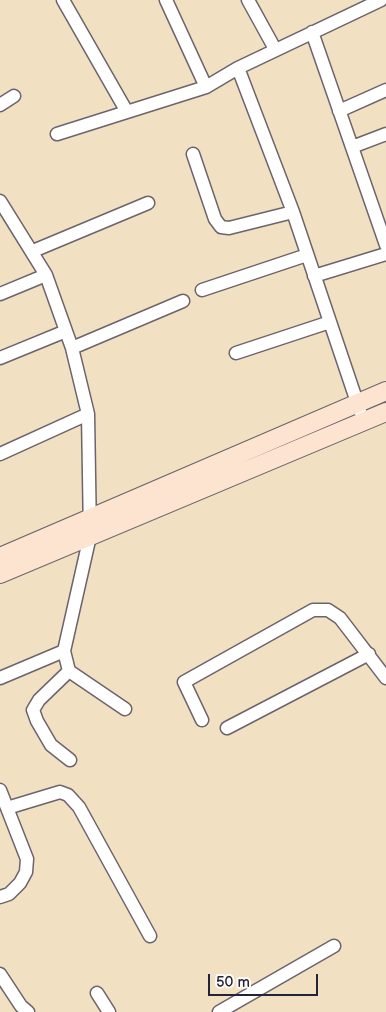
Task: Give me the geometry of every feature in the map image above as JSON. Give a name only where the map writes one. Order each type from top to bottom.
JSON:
[{"type":"street","points":[[63,0],[127,112]]},
{"type":"street","points":[[166,0],[206,87]]},
{"type":"street","points":[[248,0],[275,49]]},
{"type":"street","points":[[58,134],[206,87],[275,49],[381,0]]},
{"type":"street","points":[[312,32],[386,245]]},
{"type":"street","points":[[238,68],[293,212],[363,421]]},
{"type":"street","points":[[339,111],[386,90]]},
{"type":"street","points":[[0,105],[14,96]]},
{"type":"street","points":[[352,147],[386,134]]},
{"type":"street","points":[[193,154],[215,219],[221,227],[229,228],[293,212]]},
{"type":"street","points":[[0,201],[46,274],[72,348],[88,414],[90,536],[64,651],[69,672],[126,709]]},
{"type":"street","points":[[33,251],[148,203]]},
{"type":"street","points":[[202,290],[307,254]]},
{"type":"street","points":[[314,276],[386,254]]},
{"type":"street","points":[[0,294],[46,274]]},
{"type":"street","points":[[72,348],[183,301]]},
{"type":"street","points":[[236,353],[330,322]]},
{"type":"street","points":[[0,358],[66,331]]},
{"type":"street","points":[[0,556],[386,391]]},
{"type":"street","points":[[0,574],[386,412]]},
{"type":"street","points":[[0,454],[88,414]]},
{"type":"street","points":[[202,720],[184,682],[313,610],[328,610],[340,618],[386,678]]},
{"type":"street","points":[[0,678],[64,651]]},
{"type":"street","points":[[227,728],[369,654]]},
{"type":"street","points":[[69,672],[39,700],[34,710],[36,721],[51,745],[70,760]]},
{"type":"street","points":[[0,790],[27,859],[26,872],[20,884],[9,894],[0,897]]},
{"type":"street","points":[[7,808],[60,792],[68,794],[79,807],[150,936]]},
{"type":"street","points":[[219,1012],[334,946]]},
{"type":"street","points":[[0,974],[21,1006],[28,1012]]},
{"type":"street","points":[[97,992],[109,1012]]}]
